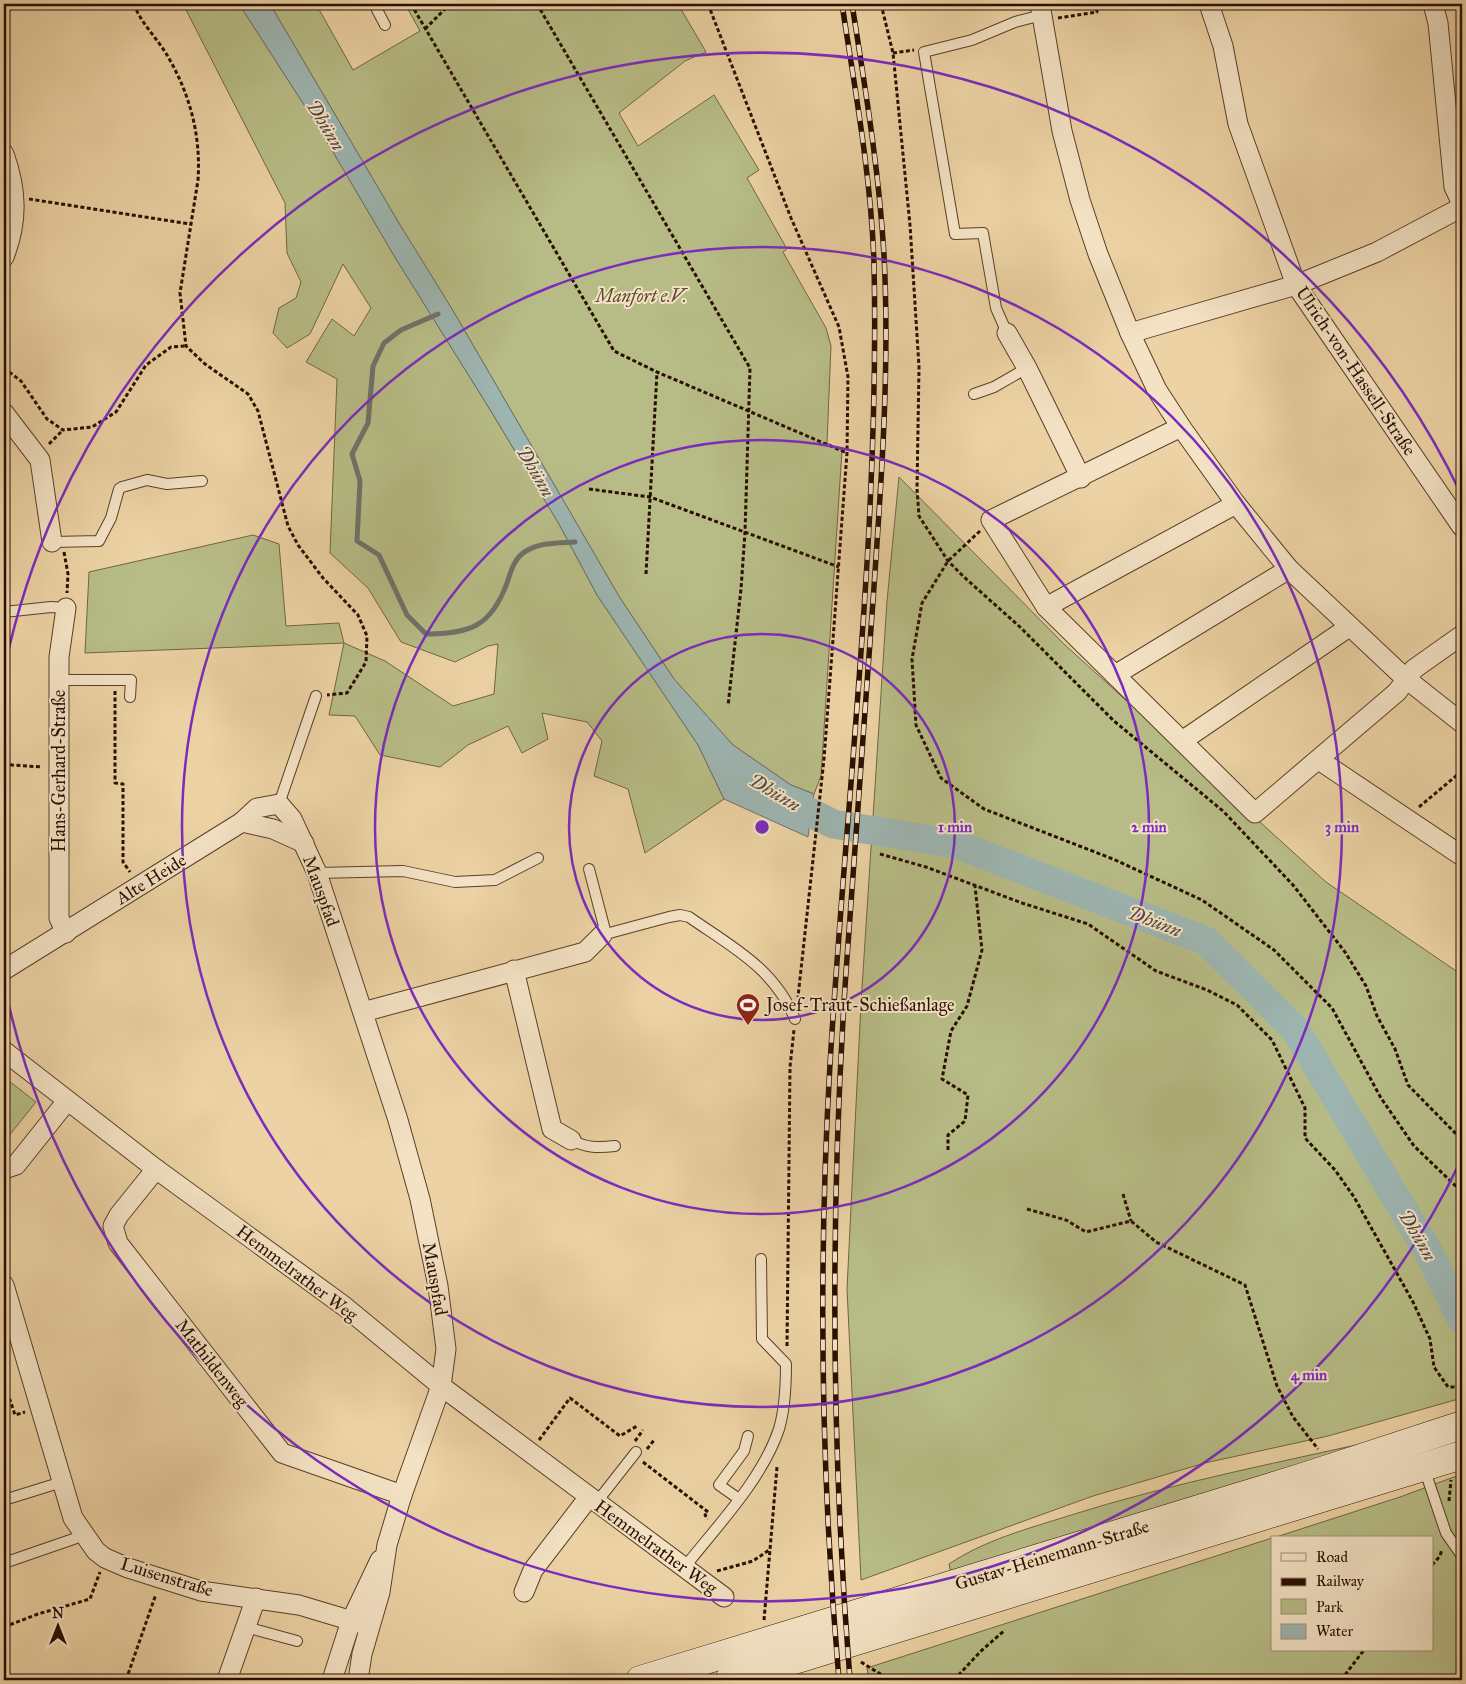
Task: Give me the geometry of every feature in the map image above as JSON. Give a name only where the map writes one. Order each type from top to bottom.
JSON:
[{"type":"main road","name":"Gustav-Heinemann-Straße","points":[[640,1680],[1297,1480],[1459,1427]]},
{"type":"main road","name":"Gustav-Heinemann-Straße","points":[[729,1680],[1462,1455]]},
{"type":"street","name":"Ulrich-von-Hassell-Straße","points":[[1209,4],[1223,46],[1238,124],[1296,285],[1462,527]]},
{"type":"street","points":[[1130,333],[1296,285],[1377,252],[1462,206],[1454,187],[1438,22],[1432,4]]},
{"type":"street","points":[[1047,12],[1062,131],[1080,200],[1098,254],[1130,333],[1157,390],[1236,504],[1289,569],[1405,678],[1462,723]]},
{"type":"street","points":[[4,154],[15,198],[12,235],[4,257]]},
{"type":"street","points":[[1007,332],[1027,368],[1081,478]]},
{"type":"street","points":[[4,413],[40,460],[52,542]]},
{"type":"street","points":[[1181,427],[1081,478],[991,520],[1046,607],[1255,813],[1397,692],[1405,678],[1414,668],[1462,635]]},
{"type":"street","points":[[1046,607],[1236,504]]},
{"type":"street","points":[[1115,675],[1289,569]]},
{"type":"street","name":"Hans-Gerhard-Straße","points":[[66,608],[59,657],[59,918],[66,933]]},
{"type":"street","points":[[1182,741],[1349,627]]},
{"type":"street","points":[[1319,760],[1462,856]]},
{"type":"street","points":[[242,822],[257,808],[278,804]]},
{"type":"street","name":"Mauspfad","points":[[278,804],[292,820],[317,873],[398,1120],[422,1209],[438,1286],[446,1350],[441,1386],[402,1495],[387,1545],[380,1592],[369,1626],[358,1680]]},
{"type":"street","points":[[242,822],[273,829],[304,843]]},
{"type":"street","name":"Alte Heide","points":[[4,970],[242,822]]},
{"type":"street","points":[[363,1012],[584,952],[604,935]]},
{"type":"street","points":[[514,970],[552,1129],[571,1140]]},
{"type":"street","name":"Hemmelrather Weg","points":[[4,1051],[156,1169],[344,1306],[441,1386],[724,1597]]},
{"type":"street","points":[[4,1169],[16,1165],[67,1101]]},
{"type":"street","name":"Mathildenweg","points":[[156,1169],[118,1215],[113,1226],[118,1243],[282,1452],[402,1495]]},
{"type":"street","name":"Luisenstraße","points":[[4,1285],[73,1518],[96,1551],[105,1558],[201,1591],[299,1605],[369,1626]]},
{"type":"street","name":"Hemmelrather Weg","points":[[524,1592],[533,1570],[592,1500]]},
{"type":"street","name":"Mauspfad","points":[[332,1680],[351,1621],[387,1545]]},
{"type":"street","points":[[227,1680],[256,1598]]},
{"type":"lane","points":[[374,4],[385,25]]},
{"type":"lane","points":[[1007,332],[996,308],[983,233],[955,234],[924,52],[972,40],[1015,22],[1047,12]]},
{"type":"lane","points":[[974,394],[994,387],[1027,368]]},
{"type":"lane","points":[[52,542],[99,541],[111,518],[119,489],[122,487],[147,480],[167,484],[202,481]]},
{"type":"lane","points":[[4,612],[51,607],[66,608]]},
{"type":"lane","points":[[59,680],[131,680],[130,697]]},
{"type":"lane","points":[[278,804],[316,696]]},
{"type":"lane","points":[[317,873],[403,871],[456,882],[495,880],[538,858]]},
{"type":"lane","points":[[589,869],[604,935],[669,917],[680,915],[689,917],[765,971],[779,988],[795,1019]]},
{"type":"lane","points":[[571,1140],[582,1146],[595,1148],[615,1146]]},
{"type":"lane","points":[[689,1572],[716,1526],[739,1499],[772,1446],[779,1429],[783,1408],[786,1364],[762,1339],[761,1258]]},
{"type":"lane","points":[[739,1499],[718,1484],[744,1451],[748,1436]]},
{"type":"lane","points":[[592,1500],[638,1456]]},
{"type":"lane","points":[[1424,1467],[1446,1533],[1462,1556]]},
{"type":"lane","points":[[4,1500],[62,1482]]},
{"type":"lane","points":[[4,1563],[85,1535]]},
{"type":"lane","points":[[246,1627],[297,1641]]},
{"type":"path","points":[[134,4],[180,78],[196,123],[199,163],[180,293],[186,346],[205,364],[248,394],[258,411],[288,526],[298,545],[324,578],[358,615],[367,636],[366,662],[347,693],[316,696]]},
{"type":"path","points":[[411,4],[614,351],[657,372],[847,453]]},
{"type":"path","points":[[425,29],[450,4]]},
{"type":"path","points":[[537,4],[750,368],[745,532],[741,589],[728,706]]},
{"type":"path","points":[[708,4],[791,218],[840,327],[848,377],[847,453],[824,760],[790,1067],[786,1364]]},
{"type":"path","points":[[881,4],[893,53],[910,225],[919,368],[917,489],[919,516],[948,561],[1020,627],[1114,721],[1223,811],[1293,885],[1345,952],[1366,986],[1408,1085],[1462,1140]]},
{"type":"path","points":[[1047,12],[1097,12],[1096,4]]},
{"type":"path","points":[[893,53],[910,49],[924,52]]},
{"type":"path","points":[[15,198],[190,224]]},
{"type":"path","points":[[4,368],[21,382],[47,419],[63,430],[92,428],[116,412],[146,364],[171,347],[186,346]]},
{"type":"path","points":[[646,574],[657,372]]},
{"type":"path","points":[[589,489],[650,497],[839,567]]},
{"type":"path","points":[[991,520],[948,561],[922,603],[912,659],[916,725],[941,778],[984,809],[1113,859],[1202,900],[1274,950],[1332,1008],[1382,1098],[1414,1146],[1462,1192]]},
{"type":"path","points":[[52,542],[63,552],[68,574],[66,608]]},
{"type":"path","points":[[115,686],[115,783],[124,784],[123,862],[139,886]]},
{"type":"path","points":[[4,762],[12,765],[59,768]]},
{"type":"path","points":[[1406,818],[1462,771]]},
{"type":"path","points":[[880,854],[926,867],[975,886],[1088,924],[1156,972],[1207,990],[1237,1005],[1272,1040],[1305,1108],[1305,1138],[1335,1170],[1354,1197],[1400,1278],[1430,1339],[1434,1367],[1448,1387],[1462,1387]]},
{"type":"path","points":[[948,1150],[948,1134],[964,1120],[968,1095],[942,1079],[951,1031],[967,1006],[982,950],[975,886]]},
{"type":"path","points":[[1123,1194],[1131,1221],[1156,1242],[1245,1285],[1277,1386],[1293,1417],[1318,1449]]},
{"type":"path","points":[[1027,1209],[1066,1220],[1086,1232],[1131,1221]]},
{"type":"path","points":[[4,1394],[10,1400],[15,1415],[40,1408]]},
{"type":"path","points":[[529,1452],[570,1398],[620,1436],[637,1426]]},
{"type":"path","points":[[638,1456],[708,1512],[705,1516],[716,1526]]},
{"type":"path","points":[[764,1628],[769,1550],[778,1462]]},
{"type":"path","points":[[689,1572],[735,1567],[753,1561],[769,1550]]},
{"type":"path","points":[[4,1627],[38,1614],[90,1599],[105,1558]]},
{"type":"path","points":[[126,1680],[162,1579]]},
{"type":"path","points":[[954,1680],[981,1651],[1005,1630]]},
{"type":"path","points":[[1341,1680],[1362,1652]]},
{"type":"path","points":[[856,1659],[890,1680]]},
{"type":"green space","points":[[183,4],[239,4],[319,128],[393,254],[489,408],[559,524],[597,595],[698,745],[724,799],[645,853],[628,789],[594,776],[602,741],[587,722],[542,713],[548,739],[522,753],[508,726],[468,745],[440,767],[380,755],[355,716],[329,715],[344,643],[385,661],[453,706],[494,694],[498,644],[488,646],[455,662],[401,642],[368,588],[330,553],[337,379],[306,362],[332,319],[354,336],[371,308],[343,264],[310,334],[287,348],[273,333],[279,308],[296,298],[301,282],[287,253],[285,203]]},
{"type":"green space","name":"Manfort e.V.","points":[[270,4],[316,4],[353,70],[420,31],[405,4],[678,4],[706,52],[685,61],[619,113],[638,146],[714,95],[759,170],[747,178],[787,249],[783,252],[826,328],[831,346],[827,443],[842,450],[821,776],[814,794],[791,785],[733,745],[674,679],[620,598],[452,309],[400,225]]},
{"type":"green space","points":[[899,477],[1064,644],[1326,882],[1462,975],[1462,1398],[1328,1436],[1205,1463],[1093,1496],[861,1580],[847,1289],[861,1003],[887,601]]},
{"type":"green space","points":[[253,535],[279,544],[286,626],[339,623],[344,643],[85,653],[89,572]]},
{"type":"green space","points":[[4,1077],[36,1102],[4,1142]]},
{"type":"green space","points":[[1396,1436],[951,1574],[949,1564],[977,1548],[1068,1516],[1190,1482]]},
{"type":"green space","points":[[1462,1474],[1462,1680],[869,1680],[867,1668],[1271,1538],[1271,1652],[1434,1652],[1434,1536],[1279,1536],[1400,1497]]},
{"type":"water","points":[[239,4],[270,4],[400,225],[452,309],[620,598],[674,679],[733,745],[791,785],[814,794],[808,837],[724,799],[698,745],[597,595],[559,524],[489,408],[393,254],[319,128]]},
{"type":"waterway","points":[[438,314],[401,330],[384,343],[373,366],[368,423],[352,454],[360,481],[357,541],[379,555],[407,615],[426,634],[455,632],[477,625],[494,610],[501,598],[514,565],[522,554],[544,544],[575,542]]},
{"type":"waterway","name":"Dhünn","points":[[776,795],[833,824],[956,844],[1206,941],[1295,1029],[1429,1253],[1462,1320]]},
{"type":"railway","points":[[839,1680],[828,1527],[823,1372],[826,1141],[837,964],[867,564],[872,464],[874,363],[874,263],[870,198],[842,4]]},
{"type":"railway","points":[[850,1680],[839,1503],[836,1414],[835,1238],[837,1149],[846,972],[882,471],[886,341],[884,255],[879,192],[852,4]]},
{"type":"place","name":"Josef-Traut-Schießanlage","points":[[748,1026]]}]
